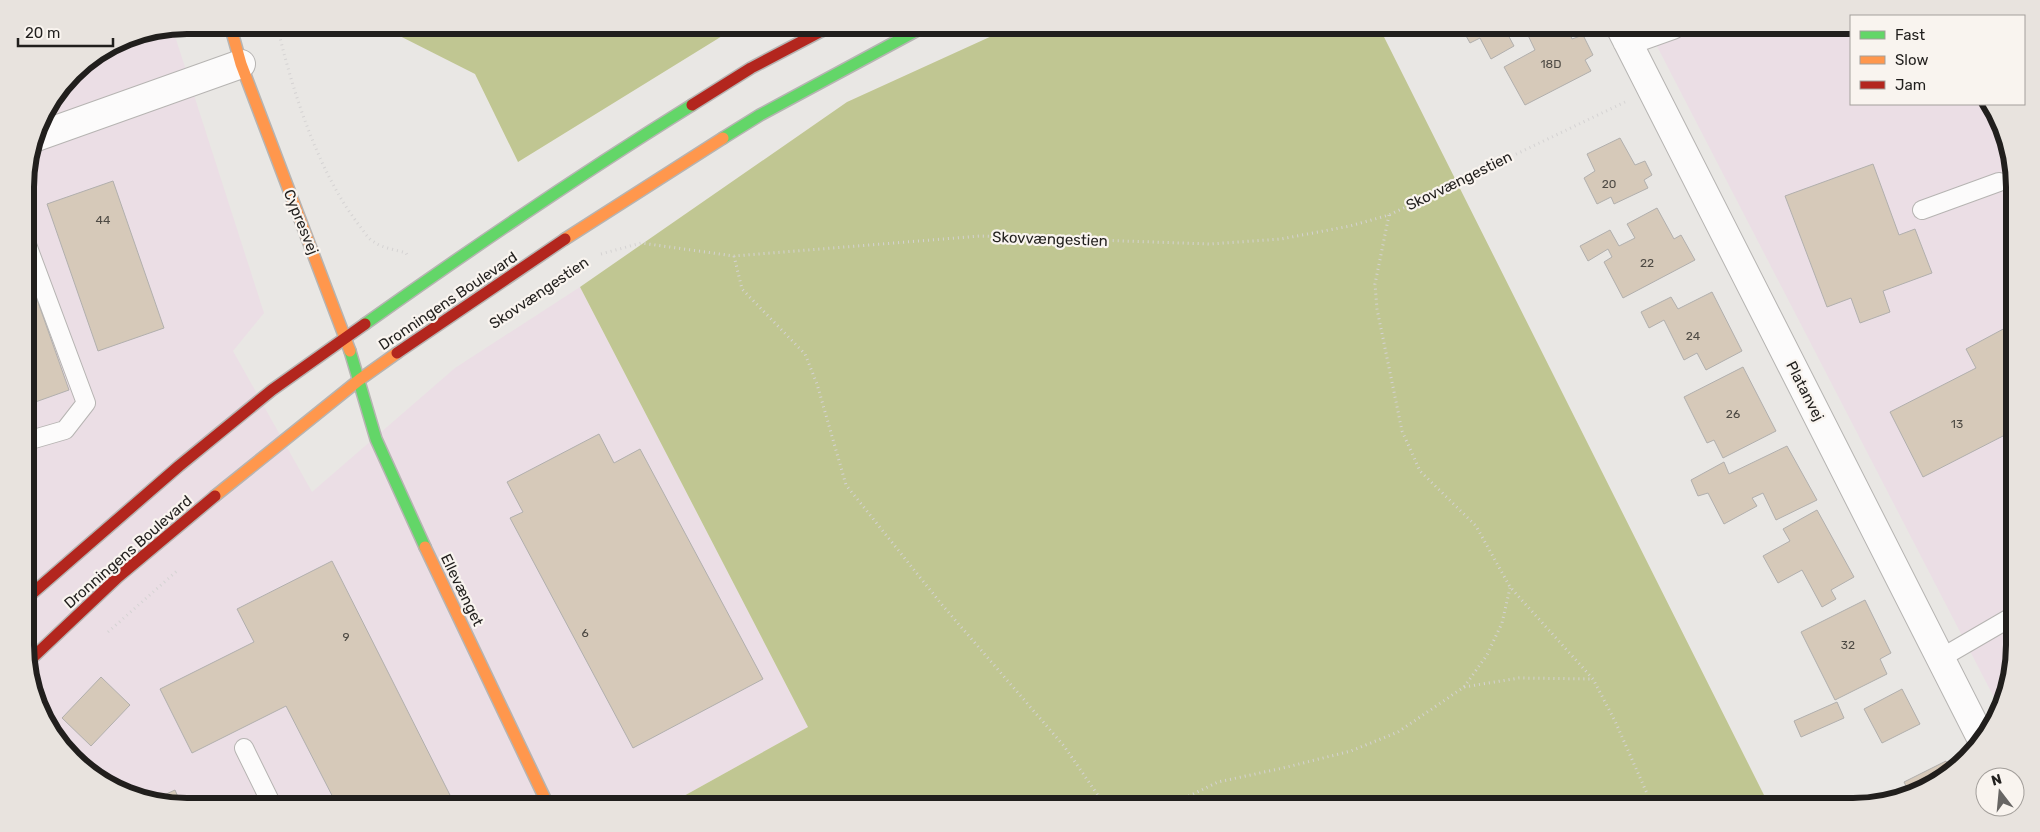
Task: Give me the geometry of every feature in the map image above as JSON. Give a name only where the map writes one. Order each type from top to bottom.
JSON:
[{"type":"main road","name":"Cypresvej","points":[[233,34],[241,64],[346,337],[359,380]]},
{"type":"main road","name":"Dronningens Boulevard","points":[[34,591],[179,466],[272,390],[419,285],[643,136],[751,68],[816,34]]},
{"type":"main road","name":"Dronningens Boulevard","points":[[34,656],[118,577],[294,431],[359,380],[436,325],[638,191],[760,115],[910,34]]},
{"type":"main road","name":"Ellevænget","points":[[359,380],[376,439],[410,516],[545,798]]},
{"type":"street","name":"Platanvej","points":[[1624,34],[1978,733]]},
{"type":"street","points":[[44,134],[241,64]]},
{"type":"lane","points":[[1922,210],[1999,182]]},
{"type":"lane","points":[[34,263],[86,403],[65,430],[34,439]]},
{"type":"lane","points":[[1941,658],[2006,620]]},
{"type":"lane","points":[[244,748],[269,798]]},
{"type":"path","points":[[280,34],[297,95],[315,147],[335,189],[354,218],[374,242],[406,253],[419,285]]},
{"type":"path","name":"Skovvængestien","points":[[595,256],[641,242],[734,256],[980,236],[1210,244],[1272,240],[1350,226],[1389,215],[1652,88]]},
{"type":"path","points":[[1389,215],[1375,284],[1377,308],[1402,431],[1420,471],[1476,526],[1510,587],[1593,680],[1615,721],[1649,798]]},
{"type":"path","points":[[734,256],[742,289],[805,354],[817,384],[846,485],[944,606],[1064,746],[1100,798]]},
{"type":"path","points":[[102,637],[182,566]]},
{"type":"path","points":[[1185,798],[1218,782],[1351,751],[1398,732],[1464,687],[1487,655],[1502,623],[1510,587]]},
{"type":"path","points":[[1464,687],[1519,678],[1593,680]]},
{"type":"shaded area","points":[[1651,34],[1850,34],[1850,105],[1983,105],[1986,110],[1995,128],[2001,147],[2006,187],[2006,645],[2005,665],[1995,700]]},
{"type":"shaded area","points":[[167,35],[175,36],[264,313],[233,351],[312,492],[455,368],[580,287],[808,727],[680,798],[167,797],[138,790],[119,782],[86,760],[72,746],[50,713],[42,694],[34,655],[34,177],[42,138],[50,119],[65,94],[86,72],[128,45]]},
{"type":"green space","points":[[396,34],[725,34],[518,162],[475,74]]},
{"type":"green space","points":[[996,34],[1383,34],[1765,798],[680,798],[808,727],[580,287],[847,102]]},
{"type":"building","points":[[1465,34],[1508,34],[1514,46],[1491,59],[1480,38],[1470,43]]},
{"type":"building","points":[[1527,34],[1570,34],[1572,39],[1583,35],[1593,55],[1585,60],[1591,71],[1525,105],[1504,67],[1535,50]]},
{"type":"building","points":[[1620,138],[1635,165],[1645,161],[1652,175],[1644,180],[1648,188],[1614,204],[1611,197],[1597,204],[1584,178],[1595,171],[1587,154]]},
{"type":"building","points":[[1873,164],[1899,235],[1915,229],[1932,273],[1883,291],[1890,312],[1860,323],[1851,298],[1827,307],[1785,196]]},
{"type":"building","points":[[113,181],[164,328],[98,351],[47,204]]},
{"type":"building","points":[[1657,208],[1674,239],[1681,235],[1695,260],[1623,298],[1604,262],[1612,257],[1608,249],[1588,261],[1580,246],[1610,230],[1619,246],[1635,238],[1627,224]]},
{"type":"building","points":[[34,291],[69,390],[34,402]]},
{"type":"building","points":[[1712,292],[1742,351],[1706,370],[1697,353],[1684,360],[1664,320],[1649,328],[1641,312],[1671,297],[1678,309]]},
{"type":"building","points":[[2006,328],[2006,442],[2003,436],[1923,477],[1890,412],[1976,368],[1966,349]]},
{"type":"building","points":[[1743,367],[1776,431],[1723,458],[1714,440],[1707,443],[1684,397]]},
{"type":"building","points":[[599,434],[614,463],[640,449],[763,679],[633,748],[510,518],[523,512],[507,482]]},
{"type":"building","points":[[1787,446],[1817,500],[1776,520],[1763,493],[1752,498],[1757,506],[1724,524],[1708,493],[1698,496],[1691,480],[1724,462],[1729,474]]},
{"type":"building","points":[[1817,510],[1854,577],[1831,590],[1836,599],[1822,607],[1802,570],[1778,583],[1763,556],[1790,541],[1783,529]]},
{"type":"building","points":[[332,561],[451,798],[333,798],[286,706],[192,753],[160,689],[254,642],[237,609]]},
{"type":"building","points":[[1865,600],[1891,653],[1880,659],[1887,674],[1835,700],[1801,632]]},
{"type":"building","points":[[101,677],[130,705],[91,746],[62,718]]},
{"type":"building","points":[[1902,689],[1920,724],[1882,743],[1864,709]]},
{"type":"building","points":[[1837,702],[1844,718],[1801,737],[1794,721]]},
{"type":"building","points":[[1946,761],[1948,765],[1930,778],[1912,787],[1907,788],[1904,782]]},
{"type":"building","points":[[175,790],[178,798],[167,797],[162,796]]},
{"type":"traffic: fast","points":[[723,138],[760,115],[910,34]]},
{"type":"traffic: fast","points":[[365,324],[527,212],[692,105]]},
{"type":"traffic: fast","points":[[350,351],[376,439],[425,547]]},
{"type":"traffic: slow","points":[[233,34],[241,64],[350,351]]},
{"type":"traffic: slow","points":[[565,239],[723,138]]},
{"type":"traffic: slow","points":[[215,496],[359,380],[397,353]]},
{"type":"traffic: slow","points":[[425,547],[545,798]]},
{"type":"traffic: jam","points":[[692,105],[751,68],[816,34]]},
{"type":"traffic: jam","points":[[397,353],[565,239]]},
{"type":"traffic: jam","points":[[34,592],[179,466],[272,390],[365,324]]},
{"type":"traffic: jam","points":[[34,656],[118,577],[215,496]]}]
